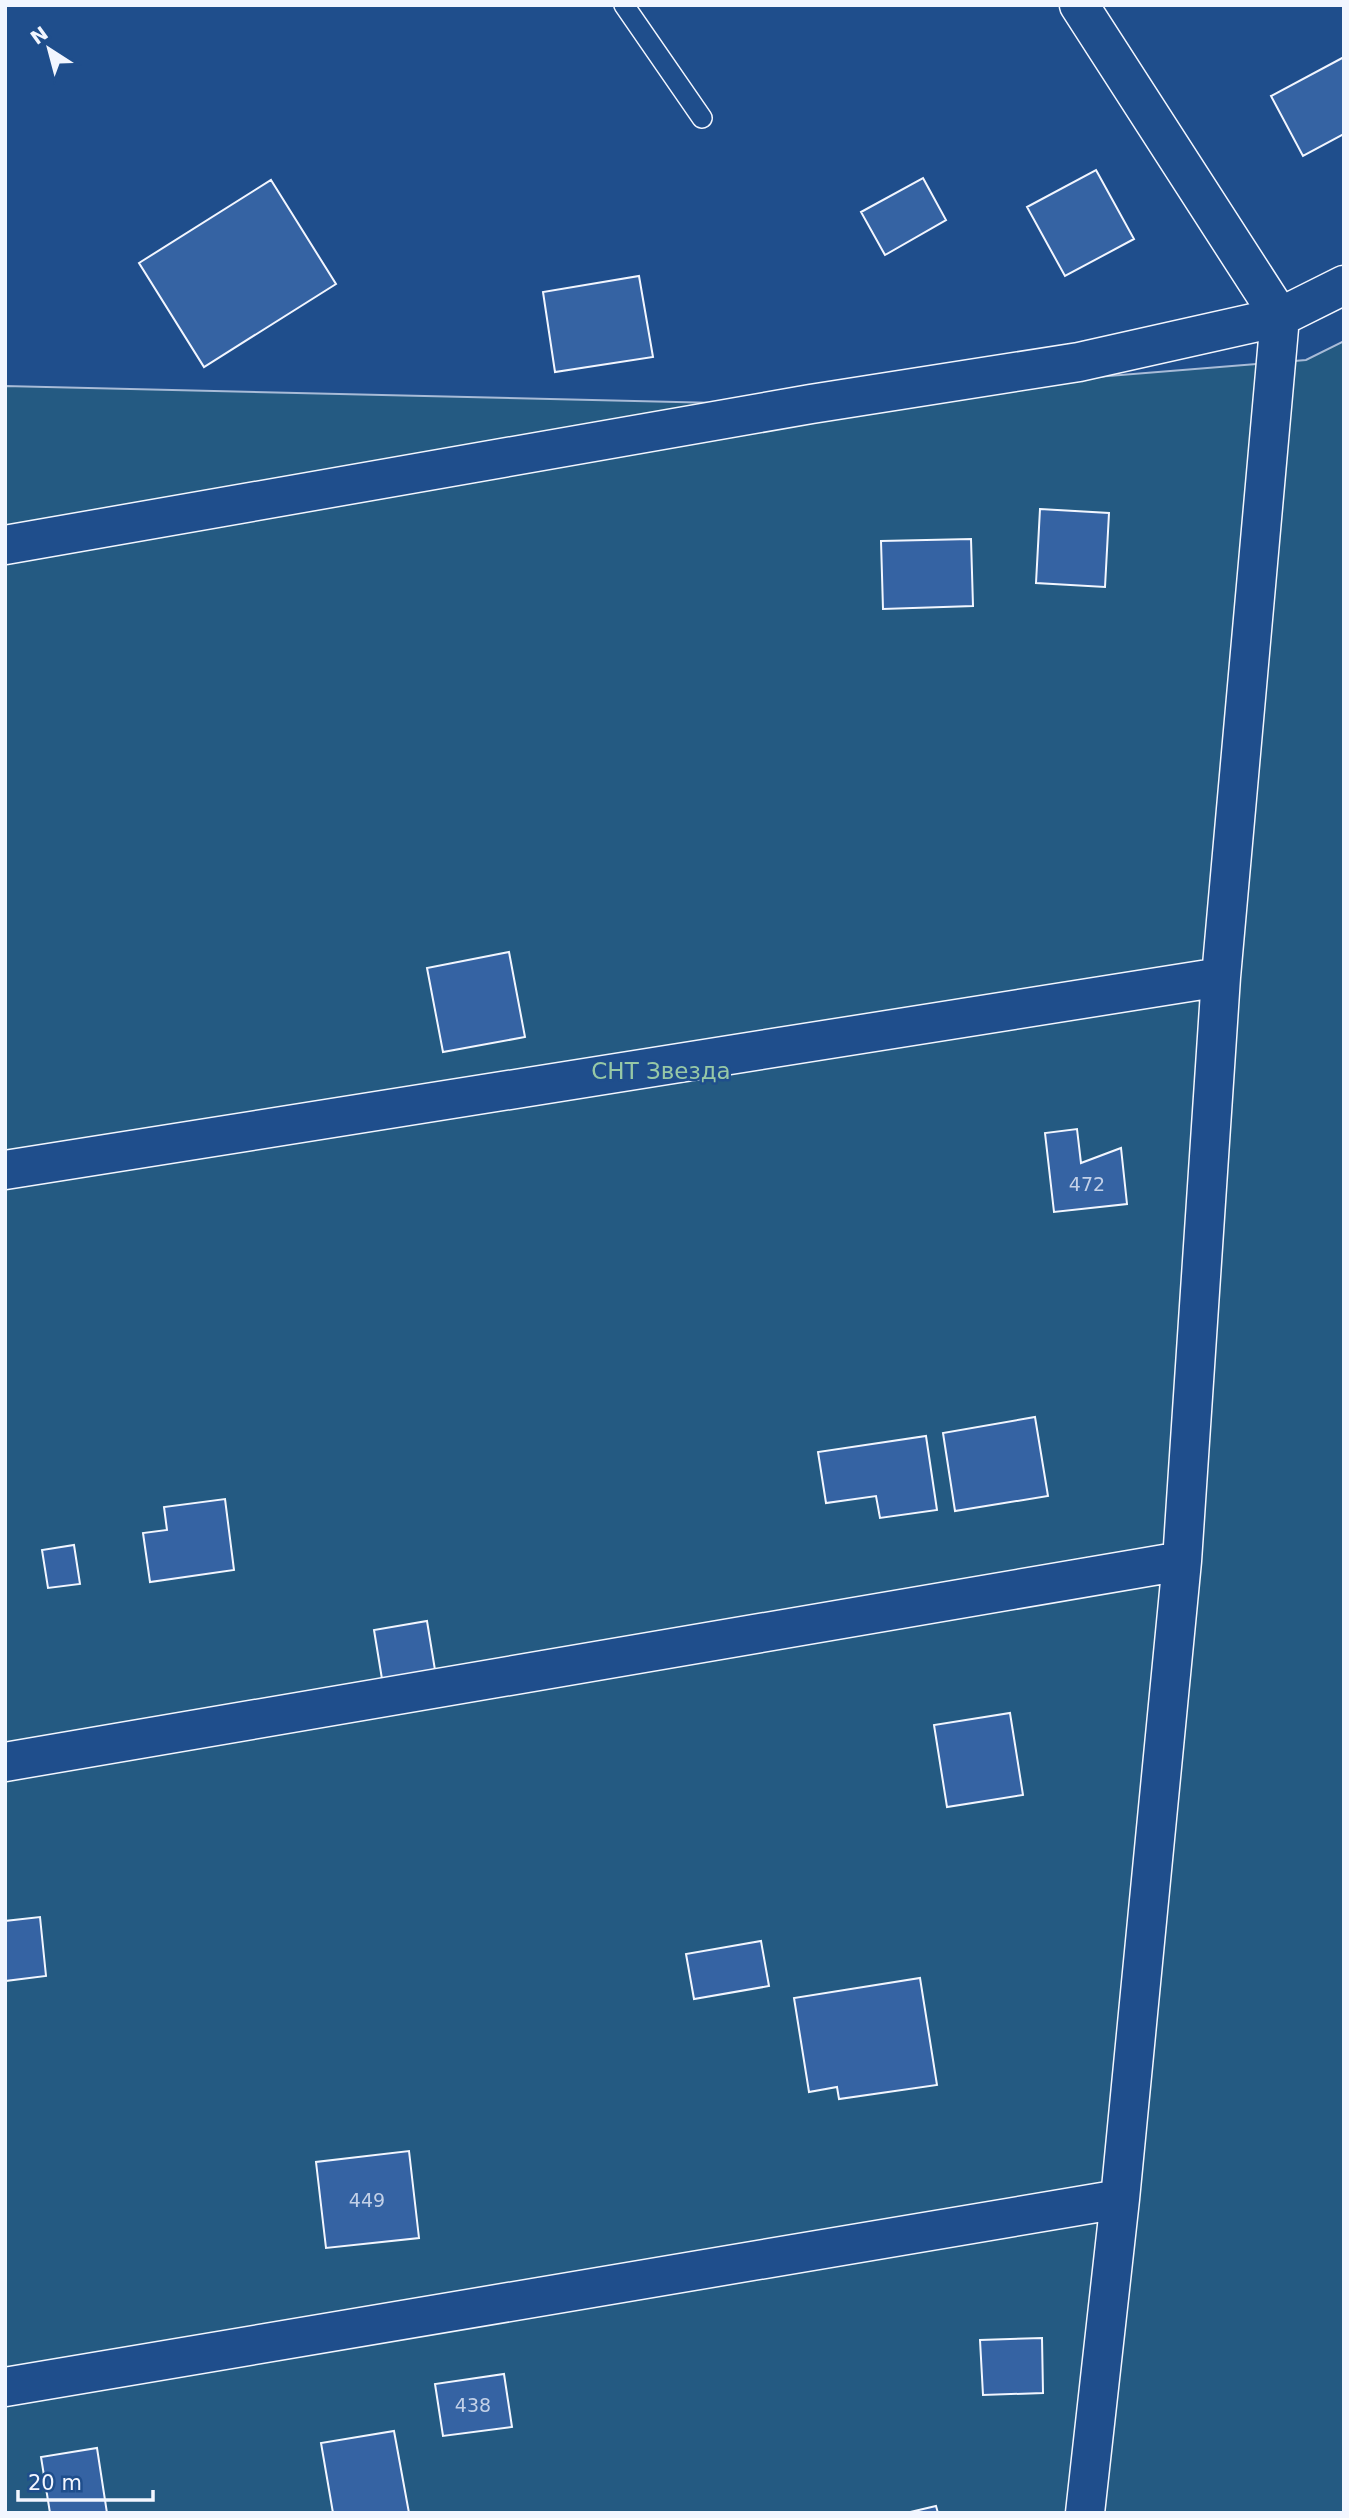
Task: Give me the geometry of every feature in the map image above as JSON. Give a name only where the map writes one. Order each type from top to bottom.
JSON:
[{"type":"street","points":[[1079,5],[1280,317],[1221,976],[1182,1561],[1085,2513]]},
{"type":"street","points":[[5,545],[811,404],[1079,362],[1280,317],[1344,285]]},
{"type":"street","points":[[5,1170],[1221,976]]},
{"type":"street","points":[[5,1762],[1182,1561]]},
{"type":"street","points":[[5,2387],[1119,2199]]},
{"type":"lane","points":[[624,5],[702,118]]},
{"type":"green space","name":"СНТ Звезда","points":[[1344,341],[1344,2513],[5,2513],[5,386],[761,404],[1306,360]]},
{"type":"building","points":[[1344,57],[1344,134],[1303,156],[1271,96]]},
{"type":"building","points":[[1096,170],[1134,239],[1065,276],[1027,207]]},
{"type":"building","points":[[923,178],[946,220],[885,255],[861,212]]},
{"type":"building","points":[[271,180],[336,284],[204,367],[139,263]]},
{"type":"building","points":[[639,276],[653,357],[555,372],[543,292]]},
{"type":"building","points":[[1040,509],[1109,513],[1105,587],[1036,583]]},
{"type":"building","points":[[971,539],[973,606],[883,609],[881,541]]},
{"type":"building","points":[[509,952],[525,1037],[443,1052],[427,968]]},
{"type":"building","points":[[1077,1129],[1081,1163],[1121,1148],[1127,1204],[1054,1212],[1045,1133]]},
{"type":"building","points":[[1035,1417],[1048,1496],[955,1511],[943,1433]]},
{"type":"building","points":[[926,1436],[937,1510],[880,1518],[876,1496],[826,1503],[818,1452]]},
{"type":"building","points":[[225,1499],[234,1570],[150,1582],[143,1533],[167,1530],[164,1507]]},
{"type":"building","points":[[74,1545],[80,1584],[48,1588],[42,1550]]},
{"type":"building","points":[[427,1621],[435,1670],[382,1679],[374,1630]]},
{"type":"building","points":[[1010,1713],[1023,1795],[947,1807],[934,1725]]},
{"type":"building","points":[[40,1917],[46,1976],[5,1981],[5,1921]]},
{"type":"building","points":[[761,1941],[769,1986],[694,1999],[686,1954]]},
{"type":"building","points":[[920,1978],[937,2085],[839,2099],[837,2087],[809,2092],[794,1998]]},
{"type":"building","points":[[409,2151],[419,2238],[326,2248],[316,2162]]},
{"type":"building","points":[[1042,2338],[1043,2393],[983,2395],[980,2340]]},
{"type":"building","points":[[504,2374],[512,2427],[443,2436],[435,2384]]},
{"type":"building","points":[[394,2431],[409,2513],[333,2513],[321,2443]]},
{"type":"building","points":[[97,2448],[107,2513],[50,2513],[41,2457]]},
{"type":"building","points":[[936,2506],[938,2513],[906,2513]]}]
